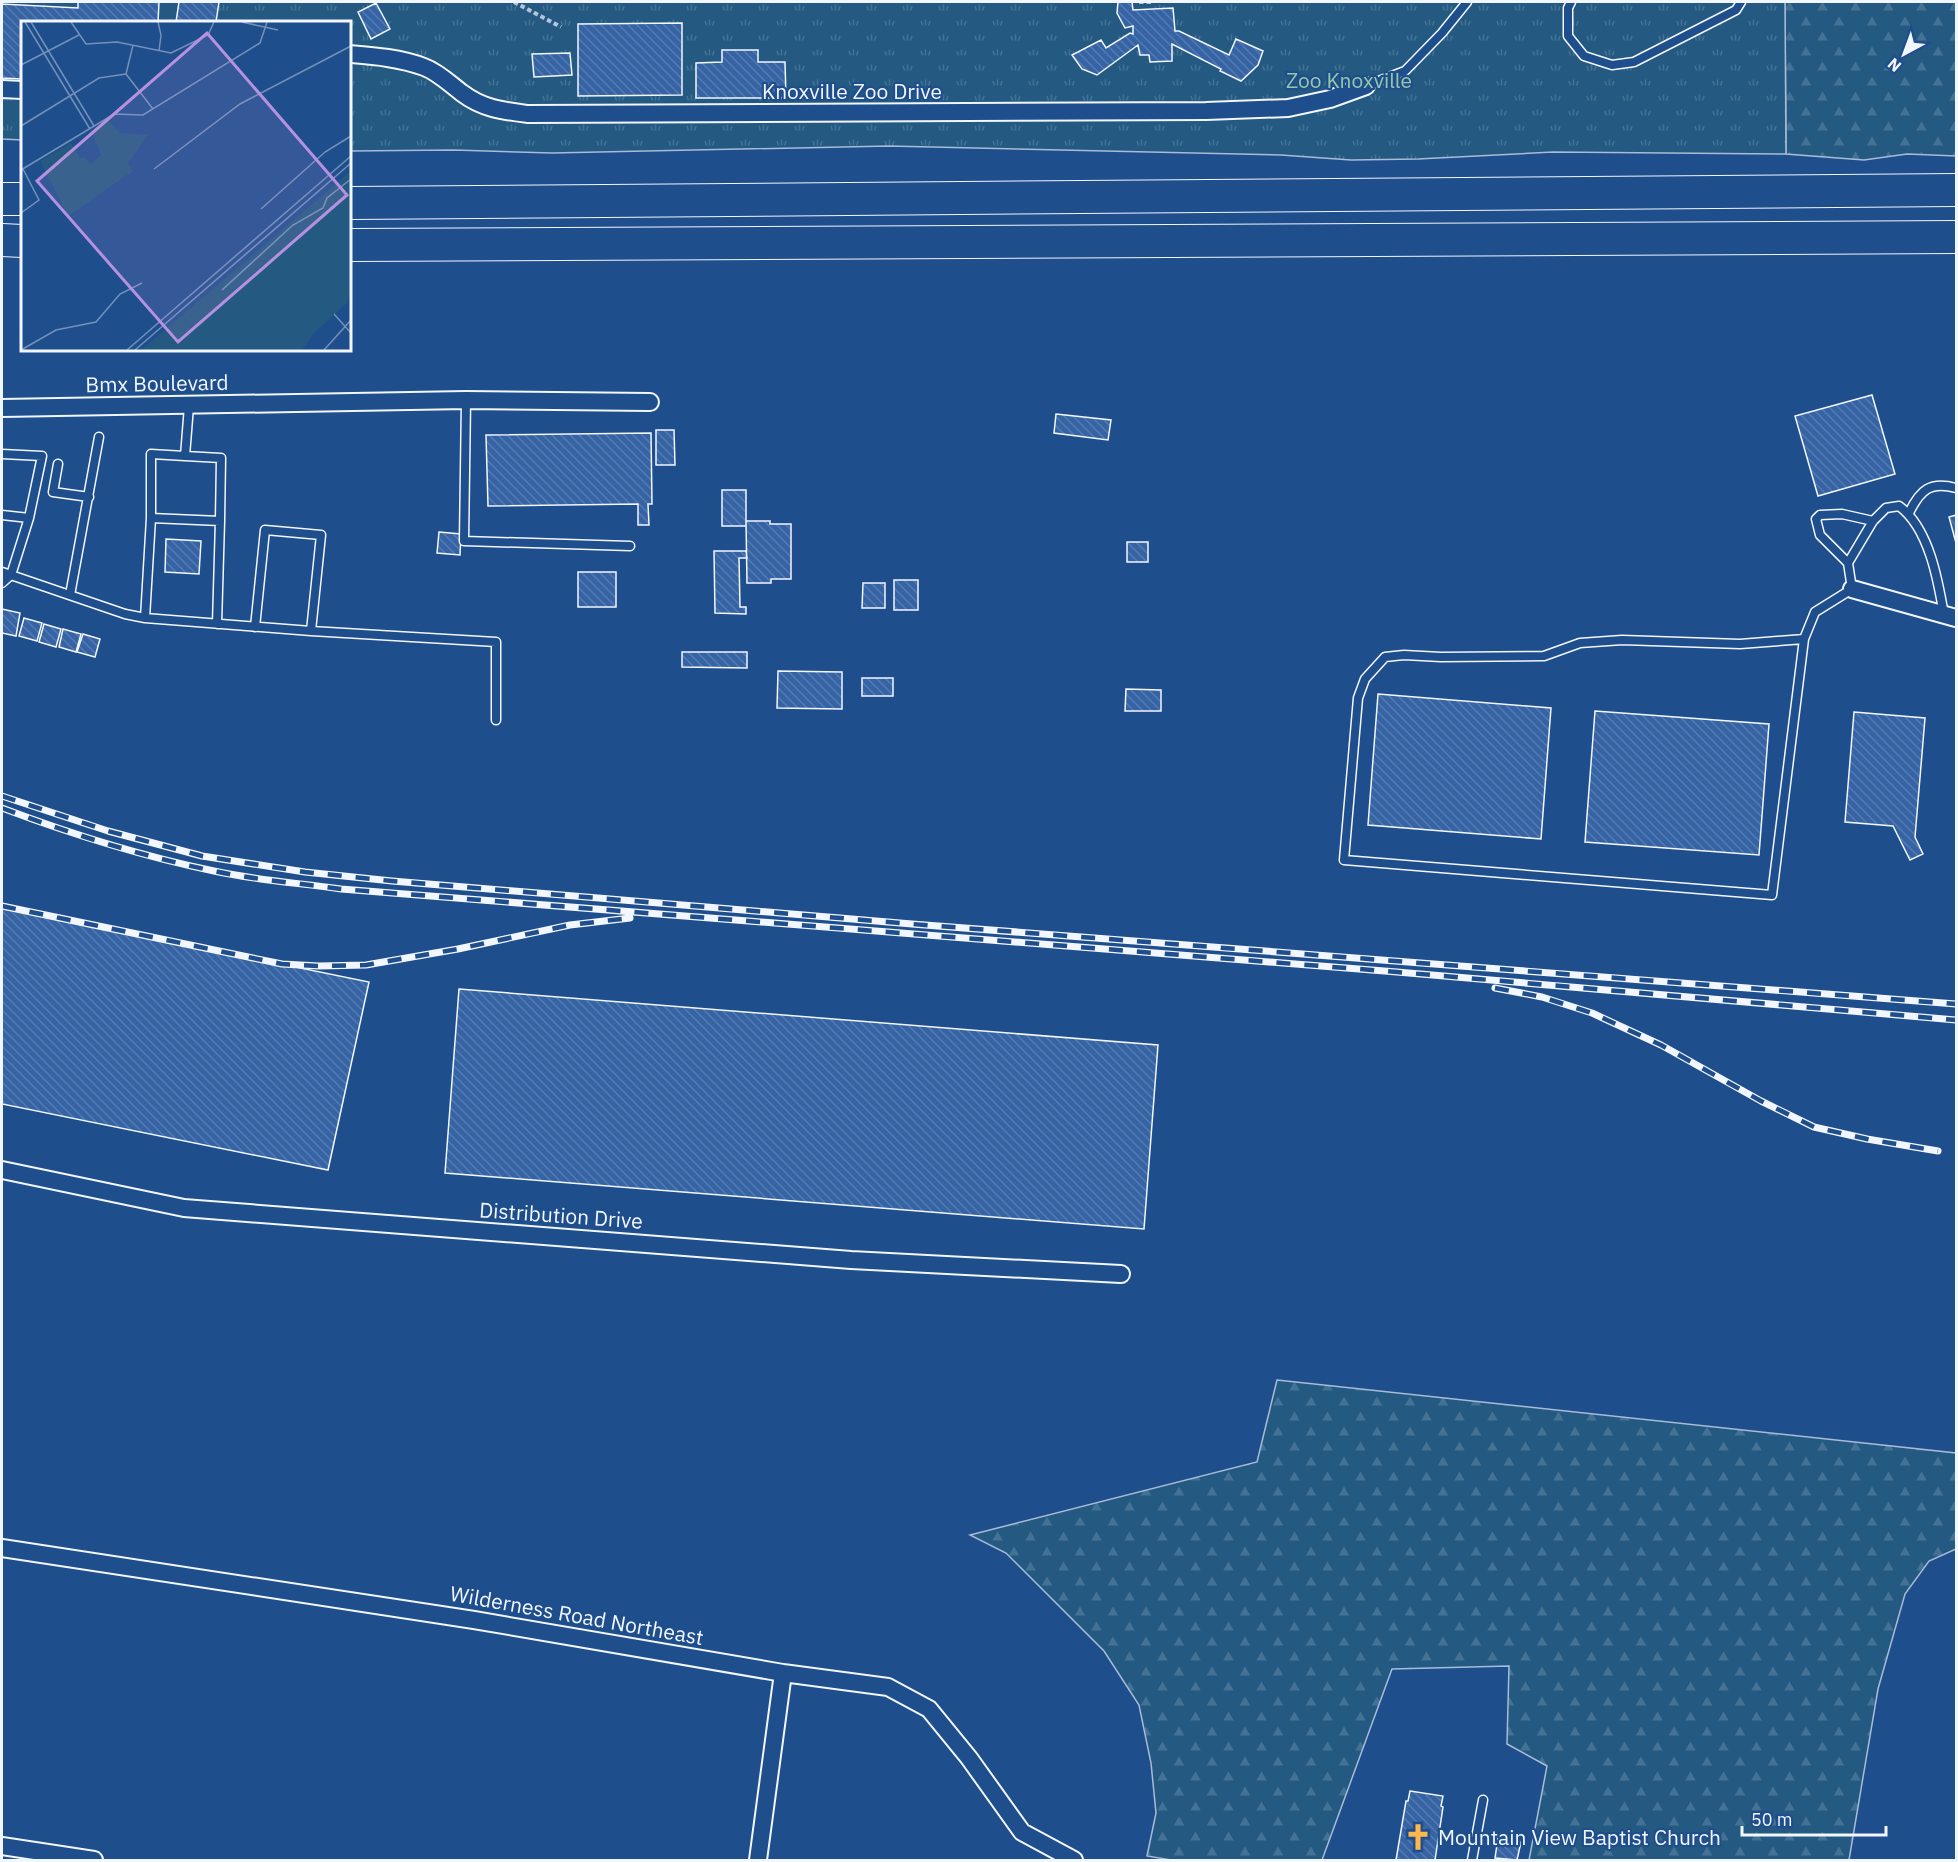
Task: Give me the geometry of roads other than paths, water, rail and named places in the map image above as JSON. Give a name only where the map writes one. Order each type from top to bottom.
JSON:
[{"type":"highway","points":[[351,203],[1956,190]]},
{"type":"highway","points":[[2,199],[21,199]]},
{"type":"highway","points":[[351,245],[1956,237]]},
{"type":"highway","points":[[2,240],[21,241]]},
{"type":"street","name":"Knoxville Zoo Drive","points":[[351,54],[377,56],[425,67],[445,79],[464,95],[496,111],[528,114],[1206,111],[1288,108],[1330,99],[1366,86]]},
{"type":"street","points":[[2,89],[21,90]]},
{"type":"street","name":"Bmx Boulevard","points":[[2,408],[466,400],[651,402]]},
{"type":"street","points":[[1852,589],[1950,616]]},
{"type":"street","name":"Distribution Drive","points":[[2,1170],[184,1208],[851,1260],[1121,1274]]},
{"type":"street","name":"Wilderness Road Northeast","points":[[2,1548],[474,1620],[783,1672],[888,1687],[929,1709],[969,1758],[1022,1832],[1074,1860]]},
{"type":"street","points":[[758,1860],[783,1672]]},
{"type":"street","points":[[2,1846],[94,1860]]},
{"type":"lane","points":[[1366,86],[1405,71],[1442,33],[1467,2]]},
{"type":"lane","points":[[1571,2],[1568,8],[1568,36],[1584,56],[1611,65],[1634,63],[1736,10],[1741,2]]},
{"type":"lane","points":[[466,400],[464,541],[630,546]]},
{"type":"lane","points":[[185,456],[189,406]]},
{"type":"lane","points":[[70,595],[99,437]]},
{"type":"lane","points":[[2,454],[42,456],[29,518],[11,575],[2,583]]},
{"type":"lane","points":[[145,618],[151,519],[151,454],[220,458],[217,624]]},
{"type":"lane","points":[[58,464],[54,492],[88,497]]},
{"type":"lane","points":[[1909,513],[1916,497],[1924,490],[1943,485],[1956,488]]},
{"type":"lane","points":[[1848,563],[1873,521],[1886,508],[1899,506],[1909,513],[1920,527],[1950,616]]},
{"type":"lane","points":[[1804,639],[1740,644],[1622,640],[1580,644],[1544,656],[1404,655],[1385,657],[1365,679],[1358,698],[1344,860],[1772,895],[1804,639],[1815,612],[1852,589],[1848,563],[1818,532],[1816,519],[1820,515],[1842,514],[1873,521]]},
{"type":"lane","points":[[2,515],[29,518]]},
{"type":"lane","points":[[151,519],[220,521]]},
{"type":"lane","points":[[255,627],[266,530],[321,535],[311,631]]},
{"type":"lane","points":[[2,572],[125,614],[145,618],[496,642],[496,720]]},
{"type":"lane","points":[[1472,1860],[1483,1800]]},
{"type":"railway","points":[[2,796],[108,831],[202,856],[305,872],[912,924],[1956,1004]]},
{"type":"railway","points":[[2,808],[106,844],[187,865],[245,877],[341,889],[1397,972],[1956,1020]]},
{"type":"railway","points":[[2,906],[282,964],[319,966],[366,965],[458,949],[570,925],[630,918]]},
{"type":"railway","points":[[1495,988],[1542,997],[1592,1013],[1661,1045],[1761,1101],[1814,1127],[1938,1151]]},
{"type":"place","name":"Mountain View Baptist Church","points":[[1418,1837]]},
{"type":"park label","name":"Zoo Knoxville","points":[[1349,80]]}]
